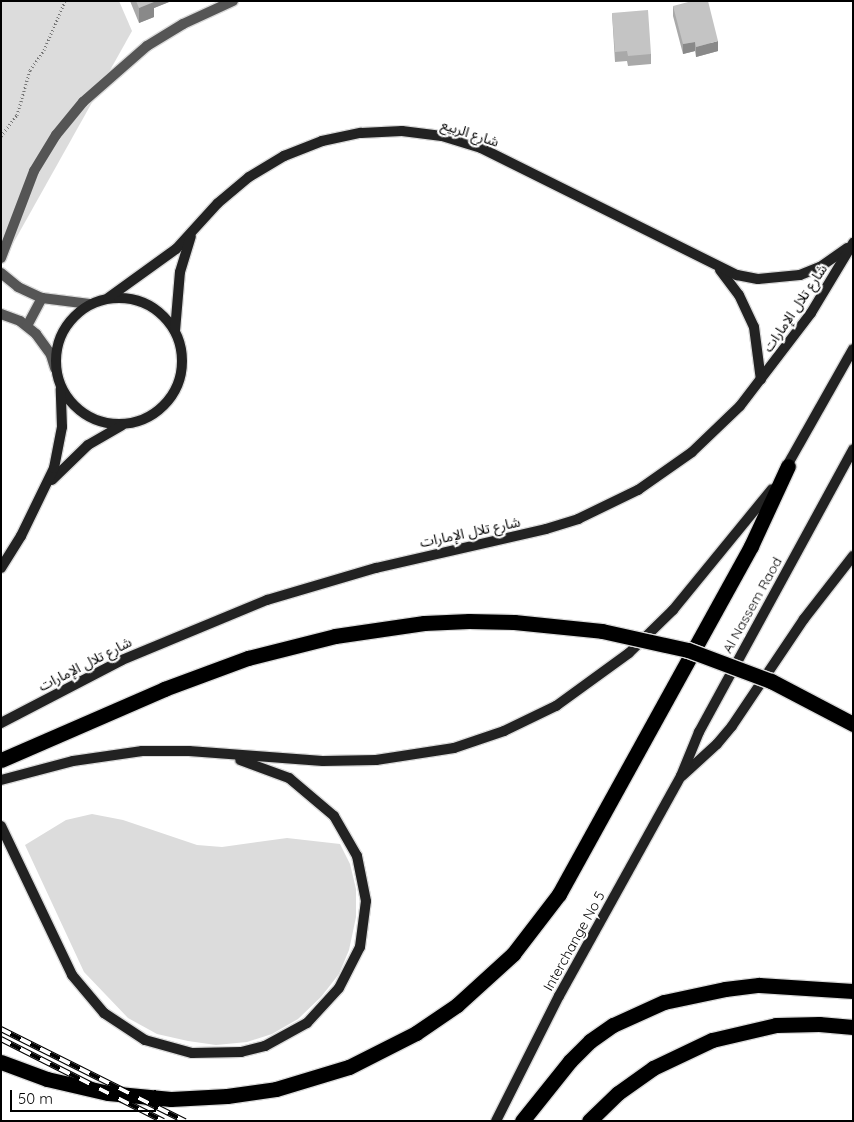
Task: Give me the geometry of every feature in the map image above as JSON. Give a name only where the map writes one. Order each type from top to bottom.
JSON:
[{"type":"highway","points":[[1,1062],[47,1079],[108,1093],[170,1098],[243,1094],[301,1082],[356,1064],[416,1033],[457,1005],[513,954],[563,887],[751,546],[788,466]]},
{"type":"highway","points":[[1,760],[138,699],[248,658],[344,634],[460,622],[558,625],[602,631],[680,648],[771,681],[853,724]]},
{"type":"highway","points":[[522,1121],[570,1061],[590,1041],[613,1025],[655,1005],[691,995],[759,985],[853,991]]},
{"type":"highway","points":[[589,1121],[618,1093],[653,1068],[712,1040],[776,1026],[819,1024],[853,1027]]},
{"type":"main road","name":"شارع الربيع","points":[[108,298],[160,262],[192,234],[218,203],[249,177],[284,156],[322,141],[361,133],[402,132],[442,136],[481,148],[717,268],[758,279],[800,275],[820,267],[853,242]]},
{"type":"main road","name":"شارع الربيع","points":[[175,331],[180,272],[192,234]]},
{"type":"main road","name":"شارع تلال الإمارات","points":[[1,723],[122,660],[267,600],[385,566],[546,529],[608,505],[666,472],[692,452],[740,406],[812,313],[853,242]]},
{"type":"main road","name":"شارع الربيع","points":[[717,268],[739,295],[754,327],[761,380]]},
{"type":"main road","points":[[1,568],[46,487],[59,448],[60,386],[55,368],[57,348],[63,330],[75,315],[90,304],[108,298],[128,298],[147,304],[163,316],[175,331],[182,352],[182,373],[174,393],[161,410],[142,421],[122,425],[103,423],[85,415],[70,402],[60,386]]},
{"type":"main road","points":[[1,780],[72,761],[119,753],[165,750],[323,761],[376,760],[454,748],[512,728],[575,694],[629,653],[673,610],[736,536],[788,466],[853,349]]},
{"type":"main road","points":[[46,487],[72,458],[122,425]]},
{"type":"main road","name":"Al Nassem Raod","points":[[681,776],[699,732],[853,449]]},
{"type":"main road","points":[[681,776],[700,761],[732,726],[804,618],[853,556]]},
{"type":"main road","points":[[1,826],[72,975],[104,1013],[145,1040],[184,1052],[216,1054],[264,1046],[307,1023],[340,988],[360,947],[366,901],[357,856],[334,816],[317,799],[274,770],[212,752]]},
{"type":"main road","name":"Interchange No 5","points":[[496,1121],[559,996],[681,776]]},
{"type":"street","points":[[1,258],[34,171],[56,134],[83,102],[147,46],[183,24],[233,1]]},
{"type":"street","points":[[1,273],[18,287],[42,298],[90,304]]},
{"type":"street","points":[[27,326],[42,298]]},
{"type":"street","points":[[1,314],[27,326],[45,344],[55,368]]},
{"type":"path","points":[[1,136],[18,114],[27,76],[44,50],[65,1]]},
{"type":"shaded area","points":[[1,1],[119,1],[132,31],[1,265]]},
{"type":"shaded area","points":[[92,814],[123,820],[197,845],[222,847],[287,838],[340,844],[350,864],[356,889],[356,917],[349,950],[339,974],[321,997],[298,1019],[272,1034],[247,1042],[216,1045],[188,1041],[157,1034],[128,1018],[84,972],[25,845],[66,820]]},
{"type":"building","points":[[136,1],[154,1],[154,2],[139,8]]},
{"type":"building","points":[[692,1],[708,1],[718,41],[696,47],[695,42],[683,44],[673,6]]},
{"type":"building","points":[[648,10],[651,54],[628,56],[627,51],[615,52],[612,13]]},
{"type":"railway","points":[[1,1029],[185,1121]]},
{"type":"railway","points":[[1,1039],[163,1121]]}]
